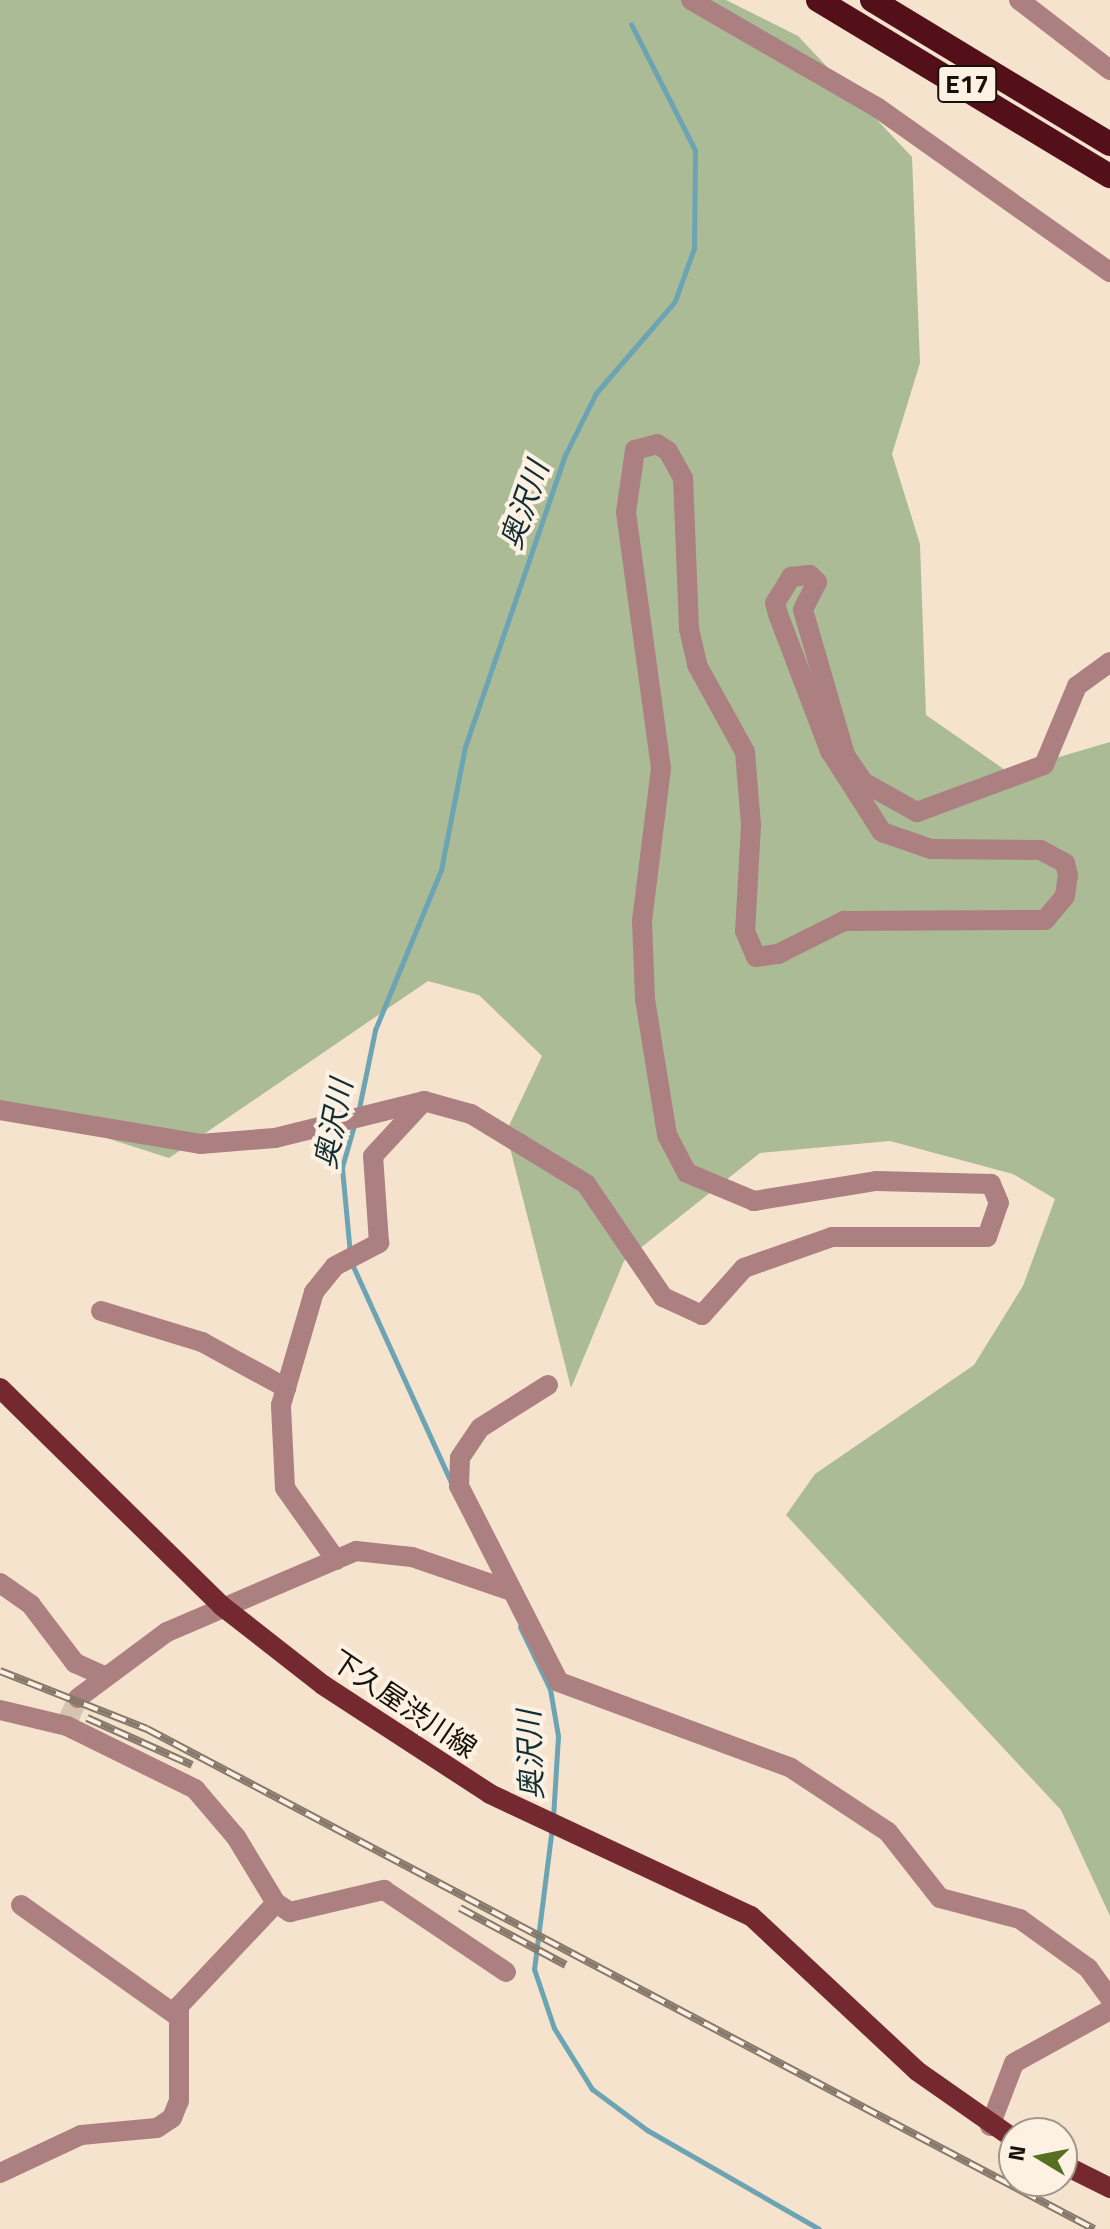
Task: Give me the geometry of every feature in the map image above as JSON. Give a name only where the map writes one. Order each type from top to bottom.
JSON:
[{"type":"highway","name":"E17","points":[[818,0],[1110,176]]},
{"type":"highway","name":"E17","points":[[872,0],[1110,144]]},
{"type":"main road","name":"下久屋渋川線","points":[[0,1388],[222,1606],[445,1768],[751,1916],[917,2071],[998,2130]]},
{"type":"main road","points":[[1078,2172],[1110,2188]]},
{"type":"street","points":[[691,0],[810,63],[1110,272]]},
{"type":"street","points":[[1019,0],[1110,70]]},
{"type":"street","points":[[0,1110],[200,1144],[275,1138],[424,1101],[471,1114],[565,1167],[586,1184],[663,1297],[702,1315],[744,1268],[798,1246],[832,1237],[958,1241],[994,1229],[999,1203],[991,1184],[876,1181],[754,1201],[687,1173],[667,1135],[645,999],[642,921],[661,768],[626,512],[635,450],[657,444],[668,451],[683,478],[689,629],[697,665],[745,752],[749,953],[766,959],[844,921],[1045,920],[1061,904],[1068,875],[1065,863],[1041,850],[931,849],[882,832],[830,751],[778,614],[775,603],[791,577],[810,575],[817,582],[803,610],[831,725],[873,790],[917,812],[1044,765],[1077,686],[1110,662]]},
{"type":"street","points":[[336,1560],[285,1488],[286,1388],[314,1292],[335,1266],[379,1243],[373,1156],[424,1101]]},
{"type":"street","points":[[101,1311],[202,1342],[286,1388]]},
{"type":"street","points":[[548,1385],[480,1428],[460,1458],[459,1486],[559,1682],[791,1768],[888,1832],[940,1898],[1020,1919],[1088,1968],[1110,1998]]},
{"type":"street","points":[[78,1698],[104,1676],[222,1606],[356,1551],[394,1554],[512,1591]]},
{"type":"street","points":[[0,1583],[31,1605],[75,1663],[104,1676]]},
{"type":"street","points":[[0,1710],[68,1722],[195,1789],[236,1837],[276,1903],[290,1912],[384,1890],[506,1972]]},
{"type":"street","points":[[0,2173],[81,2135],[157,2128],[172,2118],[180,2076],[177,2016],[276,1903]]},
{"type":"street","points":[[21,1905],[177,2016]]},
{"type":"street","points":[[990,2126],[1014,2063],[1110,2010]]},
{"type":"green space","points":[[0,0],[726,0],[798,36],[912,157],[920,363],[892,454],[920,544],[926,715],[1008,772],[1110,742],[1110,1916],[1061,1810],[786,1515],[815,1474],[974,1365],[1023,1286],[1055,1199],[1013,1174],[890,1141],[760,1153],[624,1261],[571,1388],[506,1132],[542,1056],[479,995],[428,981],[169,1158],[0,1104]]},
{"type":"waterway","name":"奥沢川","points":[[358,1113],[375,1030],[441,870],[465,747],[565,455],[596,393],[675,301],[694,248],[695,150],[631,24]]},
{"type":"waterway","name":"奥沢川","points":[[350,1254],[342,1167],[355,1122]]},
{"type":"waterway","name":"奥沢川","points":[[352,1264],[452,1484]]},
{"type":"waterway","name":"奥沢川","points":[[520,1627],[550,1689],[558,1736],[553,1817]]},
{"type":"waterway","name":"奥沢川","points":[[552,1827],[534,1969],[554,2028],[592,2089],[647,2130],[819,2229]]},
{"type":"tunnel","points":[[69,1718],[78,1698]]},
{"type":"railway","points":[[0,1671],[147,1729],[1094,2229]]},
{"type":"railway","points":[[87,1718],[192,1765]]},
{"type":"railway","points":[[460,1908],[566,1965]]}]
